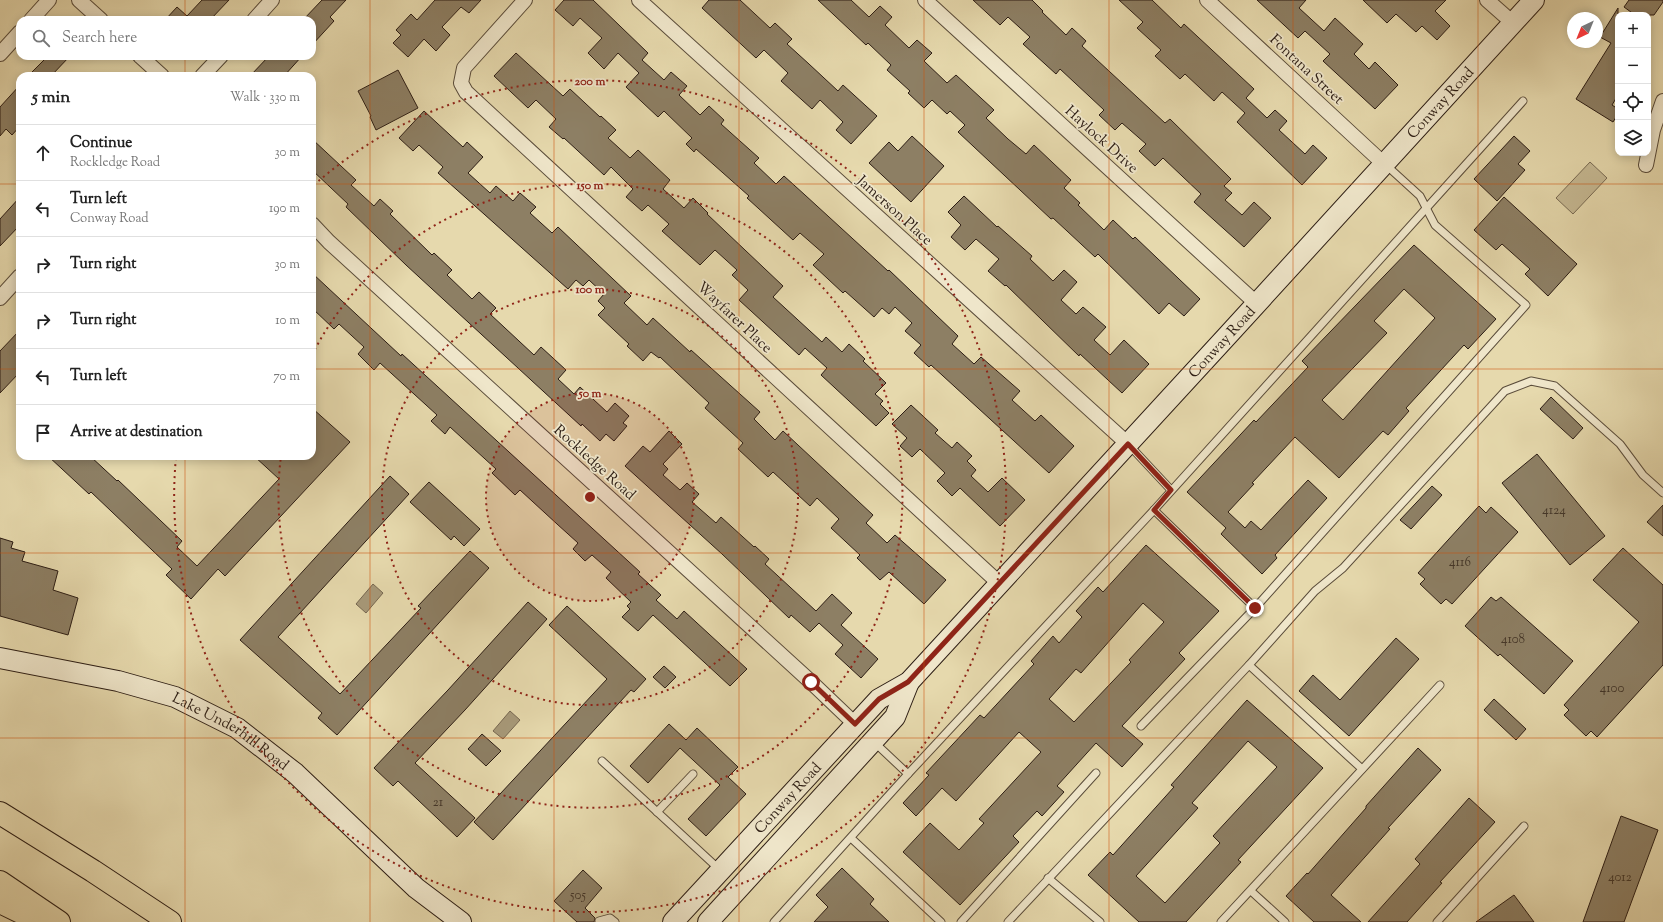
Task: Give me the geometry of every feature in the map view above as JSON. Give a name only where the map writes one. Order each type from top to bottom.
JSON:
[{"type":"highway","points":[[0,813],[93,871],[170,922]]},
{"type":"highway","points":[[0,882],[59,922]]},
{"type":"highway","points":[[0,902],[40,922]]},
{"type":"main road","name":"Conway Road","points":[[673,922],[879,699],[908,682],[1000,584],[1534,0]]},
{"type":"main road","name":"Lake Underhill Road","points":[[0,658],[118,682],[175,697],[237,728],[295,773],[416,888],[461,922]]},
{"type":"main road","name":"Conway Road","points":[[708,922],[895,717],[908,682]]},
{"type":"main road","name":"Lake Underhill Road","points":[[416,888],[437,922]]},
{"type":"street","points":[[35,16],[49,0]]},
{"type":"street","points":[[79,0],[97,16]]},
{"type":"street","points":[[258,16],[272,0]]},
{"type":"street","name":"Wayfarer Place","points":[[525,0],[464,68],[461,83],[466,92],[1000,584]]},
{"type":"street","name":"Jamerson Place","points":[[639,0],[1128,444]]},
{"type":"street","name":"Haylock Drive","points":[[925,0],[1256,303]]},
{"type":"street","name":"Fontana Street","points":[[1206,0],[1384,164]]},
{"type":"street","points":[[1487,0],[1513,23]]},
{"type":"street","points":[[0,54],[16,36]]},
{"type":"street","points":[[144,60],[158,72]]},
{"type":"street","points":[[206,72],[216,60]]},
{"type":"street","points":[[1646,164],[1653,130],[1663,101]]},
{"type":"street","name":"Rockledge Road","points":[[316,228],[329,242],[811,682],[855,724]]},
{"type":"street","points":[[0,298],[16,280]]},
{"type":"lane","points":[[774,922],[908,774],[1154,510],[1523,101]]},
{"type":"lane","points":[[1141,726],[1255,608],[1526,305],[1435,225],[1420,196],[1384,164]]},
{"type":"lane","points":[[1008,922],[1249,665],[1315,591],[1343,568],[1505,391],[1531,381],[1555,386],[1620,444],[1643,476],[1663,493]]},
{"type":"lane","points":[[1128,444],[1171,490]]},
{"type":"lane","points":[[1154,510],[1255,608]]},
{"type":"lane","points":[[1249,665],[1362,769]]},
{"type":"lane","points":[[1221,922],[1440,685]]},
{"type":"lane","points":[[873,741],[908,774]]},
{"type":"lane","points":[[602,761],[720,870]]},
{"type":"lane","points":[[961,922],[1096,773]]},
{"type":"lane","points":[[657,812],[694,774]]},
{"type":"lane","points":[[1437,922],[1524,826]]},
{"type":"lane","points":[[851,838],[941,922]]},
{"type":"lane","points":[[1048,878],[1100,922]]},
{"type":"lane","points":[[1251,891],[1285,922]]},
{"type":"lane","points":[[600,921],[610,918],[614,922]]},
{"type":"shaded area","points":[[1590,162],[1607,178],[1573,214],[1556,198]]},
{"type":"shaded area","points":[[373,584],[383,593],[366,613],[356,604]]},
{"type":"shaded area","points":[[510,711],[520,720],[503,739],[493,731]]},
{"type":"building","points":[[202,0],[229,0],[214,16],[187,16]]},
{"type":"building","points":[[322,0],[346,0],[330,17],[334,21],[316,41],[316,16],[307,16]]},
{"type":"building","points":[[435,0],[481,0],[469,13],[461,7],[442,27],[450,35],[436,51],[424,39],[408,57],[393,43],[401,35],[396,30],[411,14],[417,20]]},
{"type":"building","points":[[564,0],[593,0],[648,53],[642,60],[664,80],[671,72],[687,86],[679,95],[700,115],[709,106],[724,120],[721,124],[759,158],[754,163],[776,184],[784,176],[888,271],[889,270],[958,336],[952,344],[974,364],[981,357],[1020,391],[1012,400],[1035,421],[1041,415],[1074,446],[1049,473],[931,365],[929,367],[914,353],[921,345],[905,331],[912,323],[895,307],[889,314],[882,308],[874,317],[845,291],[843,293],[813,265],[824,254],[800,233],[793,240],[747,198],[749,196],[696,149],[694,152],[686,144],[692,138],[664,111],[658,117],[626,87],[639,73],[618,53],[604,69],[588,53],[602,38],[580,18],[573,26],[555,10]]},
{"type":"building","points":[[709,0],[740,0],[770,28],[775,23],[792,39],[787,44],[838,91],[843,85],[877,116],[851,144],[836,130],[843,122],[820,100],[812,109],[781,81],[788,73],[764,50],[756,58],[702,8]]},
{"type":"building","points":[[818,0],[851,0],[869,17],[880,6],[892,17],[885,25],[909,48],[917,40],[932,53],[924,61],[947,83],[956,75],[994,110],[986,118],[1008,139],[1026,154],[1034,145],[1071,180],[1064,188],[1080,203],[1078,205],[1104,230],[1113,220],[1133,239],[1135,237],[1200,299],[1184,316],[1169,303],[1159,314],[1098,254],[1095,257],[1053,218],[1051,219],[958,132],[965,125],[950,111],[947,114],[932,100],[924,108],[908,93],[910,91],[887,70],[891,65],[868,43],[866,45]]},
{"type":"building","points":[[973,0],[1032,0],[1066,35],[1072,28],[1086,41],[1082,46],[1165,123],[1170,119],[1231,179],[1224,186],[1232,193],[1225,200],[1242,215],[1254,202],[1271,218],[1244,247],[1194,202],[1201,194],[1163,158],[1155,166],[1139,151],[1146,144],[1122,123],[1115,130],[1099,115],[1104,110],[1060,69],[1056,74],[1023,44],[1030,37],[1008,17],[1000,25]]},
{"type":"building","points":[[1119,0],[1152,0],[1181,28],[1184,24],[1254,89],[1246,98],[1267,118],[1275,110],[1287,121],[1279,130],[1305,154],[1313,145],[1327,158],[1302,185],[1237,122],[1245,113],[1222,92],[1214,101],[1185,74],[1180,79],[1155,56],[1161,50],[1137,28],[1143,22]]},
{"type":"building","points":[[1257,0],[1306,0],[1299,8],[1324,31],[1335,18],[1363,44],[1354,54],[1369,69],[1375,62],[1398,85],[1375,109],[1323,61],[1330,54],[1305,31],[1298,38]]},
{"type":"building","points":[[1363,0],[1446,0],[1435,11],[1450,26],[1437,40],[1422,26],[1416,32],[1396,14],[1387,23]]},
{"type":"building","points":[[1629,0],[1663,0],[1654,15],[1651,15],[1651,12],[1631,12],[1624,7]]},
{"type":"building","points":[[177,7],[187,16],[169,16]]},
{"type":"building","points":[[1615,13],[1615,100],[1612,105],[1615,107],[1615,119],[1613,122],[1576,99],[1611,43],[1603,39],[1603,32]]},
{"type":"building","points":[[516,53],[563,96],[570,89],[600,117],[601,116],[616,130],[608,138],[630,158],[638,150],[670,180],[663,189],[684,208],[693,198],[708,213],[707,214],[783,286],[773,297],[822,342],[826,337],[842,352],[849,344],[865,359],[863,361],[886,383],[875,394],[883,401],[880,404],[889,413],[876,426],[821,375],[827,368],[805,348],[799,355],[739,300],[748,290],[732,275],[737,270],[715,250],[700,265],[662,231],[669,224],[648,205],[642,211],[626,197],[633,189],[611,167],[604,175],[564,138],[563,139],[549,127],[556,119],[536,100],[528,108],[494,76]]},
{"type":"building","points":[[44,60],[66,60],[55,72],[32,72]]},
{"type":"building","points":[[265,60],[298,60],[288,72],[254,72]]},
{"type":"building","points":[[398,70],[418,108],[376,130],[370,117],[371,116],[358,91]]},
{"type":"building","points":[[16,89],[16,130],[12,135],[6,129],[0,136],[0,107]]},
{"type":"building","points":[[424,111],[463,147],[467,142],[483,157],[468,173],[490,193],[496,186],[513,201],[520,193],[536,207],[530,213],[552,233],[558,227],[631,296],[624,303],[647,325],[653,318],[690,352],[691,350],[760,412],[754,419],[775,440],[783,431],[873,515],[866,523],[887,543],[895,535],[946,580],[924,604],[889,572],[880,580],[857,558],[860,555],[831,528],[839,519],[817,498],[810,506],[773,472],[768,477],[738,449],[743,443],[705,408],[709,403],[660,357],[659,358],[651,352],[643,361],[627,346],[629,344],[598,315],[605,308],[598,301],[604,294],[589,280],[583,286],[576,280],[568,289],[438,173],[443,167],[419,145],[413,151],[399,138]]},
{"type":"building","points":[[912,136],[944,166],[911,202],[869,163],[889,142],[898,151]]},
{"type":"building","points":[[1514,136],[1530,151],[1518,164],[1525,170],[1497,201],[1474,179]]},
{"type":"building","points":[[316,143],[356,180],[351,185],[374,206],[380,199],[393,211],[390,214],[432,255],[434,253],[452,270],[447,275],[472,299],[479,292],[496,308],[490,314],[534,355],[541,347],[566,370],[558,379],[574,394],[580,387],[607,412],[615,403],[629,416],[623,423],[627,426],[614,441],[606,434],[600,441],[582,424],[581,426],[406,265],[346,207],[348,204],[316,174]]},
{"type":"building","points":[[964,196],[997,227],[998,226],[1032,256],[1030,259],[1053,281],[1064,270],[1077,282],[1061,300],[1076,314],[1083,307],[1106,327],[1094,340],[1110,355],[1124,340],[1149,364],[1122,393],[1080,354],[1079,356],[1006,285],[1005,286],[988,271],[999,259],[976,239],[965,250],[951,237],[961,225],[948,212]]},
{"type":"building","points":[[1504,197],[1577,264],[1548,296],[1525,274],[1530,269],[1502,244],[1496,250],[1474,230]]},
{"type":"building","points":[[16,201],[16,229],[0,246],[0,219]]},
{"type":"building","points":[[1414,245],[1496,319],[1468,349],[1464,345],[1406,408],[1409,411],[1388,435],[1383,431],[1339,478],[1295,437],[1252,483],[1254,484],[1228,512],[1245,528],[1251,521],[1261,530],[1308,480],[1327,498],[1275,555],[1277,558],[1262,574],[1221,534],[1226,528],[1187,492],[1254,420],[1256,422],[1308,367],[1302,361]],"holes":[[[1404,289],[1435,318],[1343,420],[1322,400],[1387,333],[1374,321]]]},
{"type":"building","points":[[316,277],[401,356],[402,354],[640,572],[638,574],[661,595],[656,600],[677,619],[684,611],[747,669],[730,686],[653,615],[638,631],[622,617],[630,609],[627,606],[631,602],[606,578],[611,572],[592,555],[585,561],[573,549],[578,543],[520,490],[515,495],[492,473],[496,469],[450,427],[445,434],[431,421],[437,415],[380,363],[374,370],[358,354],[364,347],[339,324],[334,329],[316,312]]},
{"type":"building","points":[[16,334],[16,376],[0,393],[0,351]]},
{"type":"building","points":[[1551,397],[1583,428],[1573,439],[1540,409]]},
{"type":"building","points":[[911,405],[938,430],[935,433],[952,448],[957,442],[972,456],[967,461],[976,470],[971,476],[988,492],[1002,478],[1025,500],[1000,526],[960,488],[952,496],[937,481],[945,473],[920,449],[912,457],[900,446],[907,438],[892,424]]},
{"type":"building","points":[[316,412],[350,442],[225,576],[218,569],[191,599],[166,575],[172,569],[91,492],[89,494],[52,460],[94,460],[117,481],[118,480],[182,541],[177,547],[197,566],[279,479],[258,460],[316,460]]},
{"type":"building","points":[[669,431],[682,444],[663,464],[668,469],[663,475],[680,490],[687,483],[699,494],[692,502],[716,523],[721,517],[754,547],[755,546],[769,559],[765,564],[816,611],[832,594],[852,613],[841,625],[878,659],[861,678],[835,654],[843,645],[819,623],[810,632],[791,615],[789,618],[722,554],[625,466],[643,446],[650,452]]},
{"type":"building","points":[[1537,454],[1605,536],[1570,565],[1502,483]]},
{"type":"building","points":[[390,476],[409,494],[278,637],[340,694],[421,608],[418,606],[470,551],[489,568],[337,735],[318,718],[322,713],[240,640]]},
{"type":"building","points":[[429,482],[480,529],[464,546],[454,536],[451,540],[410,502]]},
{"type":"building","points":[[1432,486],[1442,495],[1411,529],[1400,520]]},
{"type":"building","points":[[1663,505],[1663,536],[1647,522]]},
{"type":"building","points":[[1479,506],[1486,513],[1491,507],[1518,532],[1452,604],[1446,599],[1441,604],[1420,584],[1425,579],[1418,573]]},
{"type":"building","points":[[0,538],[13,542],[11,548],[25,552],[22,561],[58,571],[53,590],[78,598],[68,635],[0,616]]},
{"type":"building","points":[[1146,545],[1219,611],[1179,653],[1185,659],[1122,726],[1143,744],[1122,767],[1096,743],[1057,786],[1064,792],[1042,816],[1037,811],[1013,836],[1019,842],[960,905],[903,852],[930,823],[959,850],[984,823],[979,819],[1041,752],[1019,732],[956,801],[942,788],[916,816],[903,803],[929,775],[926,773],[980,715],[984,718],[1034,664],[1031,661],[1053,636],[1059,643],[1082,617],[1076,611],[1098,587],[1103,592]],"holes":[[[1143,603],[1164,622],[1129,660],[1131,662],[1074,722],[1049,699],[1076,669],[1081,673]]]},
{"type":"building","points":[[1623,548],[1663,585],[1663,665],[1597,737],[1591,731],[1586,736],[1564,715],[1569,710],[1564,705],[1639,622],[1593,580]]},
{"type":"building","points":[[1491,597],[1496,601],[1501,597],[1573,661],[1544,694],[1500,654],[1498,656],[1465,626]]},
{"type":"building","points":[[528,602],[547,619],[415,763],[475,818],[457,837],[398,781],[393,786],[374,768],[448,690]]},
{"type":"building","points":[[567,606],[646,679],[634,692],[631,690],[493,840],[474,822],[607,679],[549,625]]},
{"type":"building","points":[[1396,638],[1419,659],[1349,736],[1299,691],[1313,675],[1340,700]]},
{"type":"building","points":[[664,666],[676,677],[665,688],[653,677]]},
{"type":"building","points":[[1494,699],[1526,729],[1516,740],[1484,710]]},
{"type":"building","points":[[1247,700],[1323,768],[1238,860],[1241,862],[1186,922],[1139,922],[1088,875],[1110,852],[1113,855],[1174,787],[1171,785]],"holes":[[[1248,741],[1277,767],[1213,836],[1220,843],[1165,903],[1136,876],[1198,808],[1192,803]]]},
{"type":"building","points":[[669,724],[686,740],[697,728],[738,767],[728,777],[746,794],[706,836],[688,819],[720,785],[680,748],[648,783],[630,766]]},
{"type":"building","points":[[482,734],[501,751],[486,766],[468,749]]},
{"type":"building","points":[[1418,748],[1441,770],[1388,828],[1390,829],[1331,895],[1361,922],[1314,922],[1286,896],[1307,873],[1308,874]]},
{"type":"building","points":[[1469,798],[1495,822],[1440,882],[1442,883],[1407,922],[1368,922],[1420,864],[1415,859]]},
{"type":"building","points":[[1621,816],[1658,830],[1624,922],[1583,922]]},
{"type":"building","points":[[842,868],[874,899],[870,904],[889,922],[814,922],[828,907],[816,895]]},
{"type":"building","points":[[583,870],[602,888],[585,908],[595,918],[594,922],[577,922],[554,901]]},
{"type":"building","points":[[1514,895],[1534,922],[1476,922]]},
{"type":"route","points":[[811,682],[855,724],[879,699],[908,682],[1128,444],[1171,490],[1154,510],[1255,608]]}]
